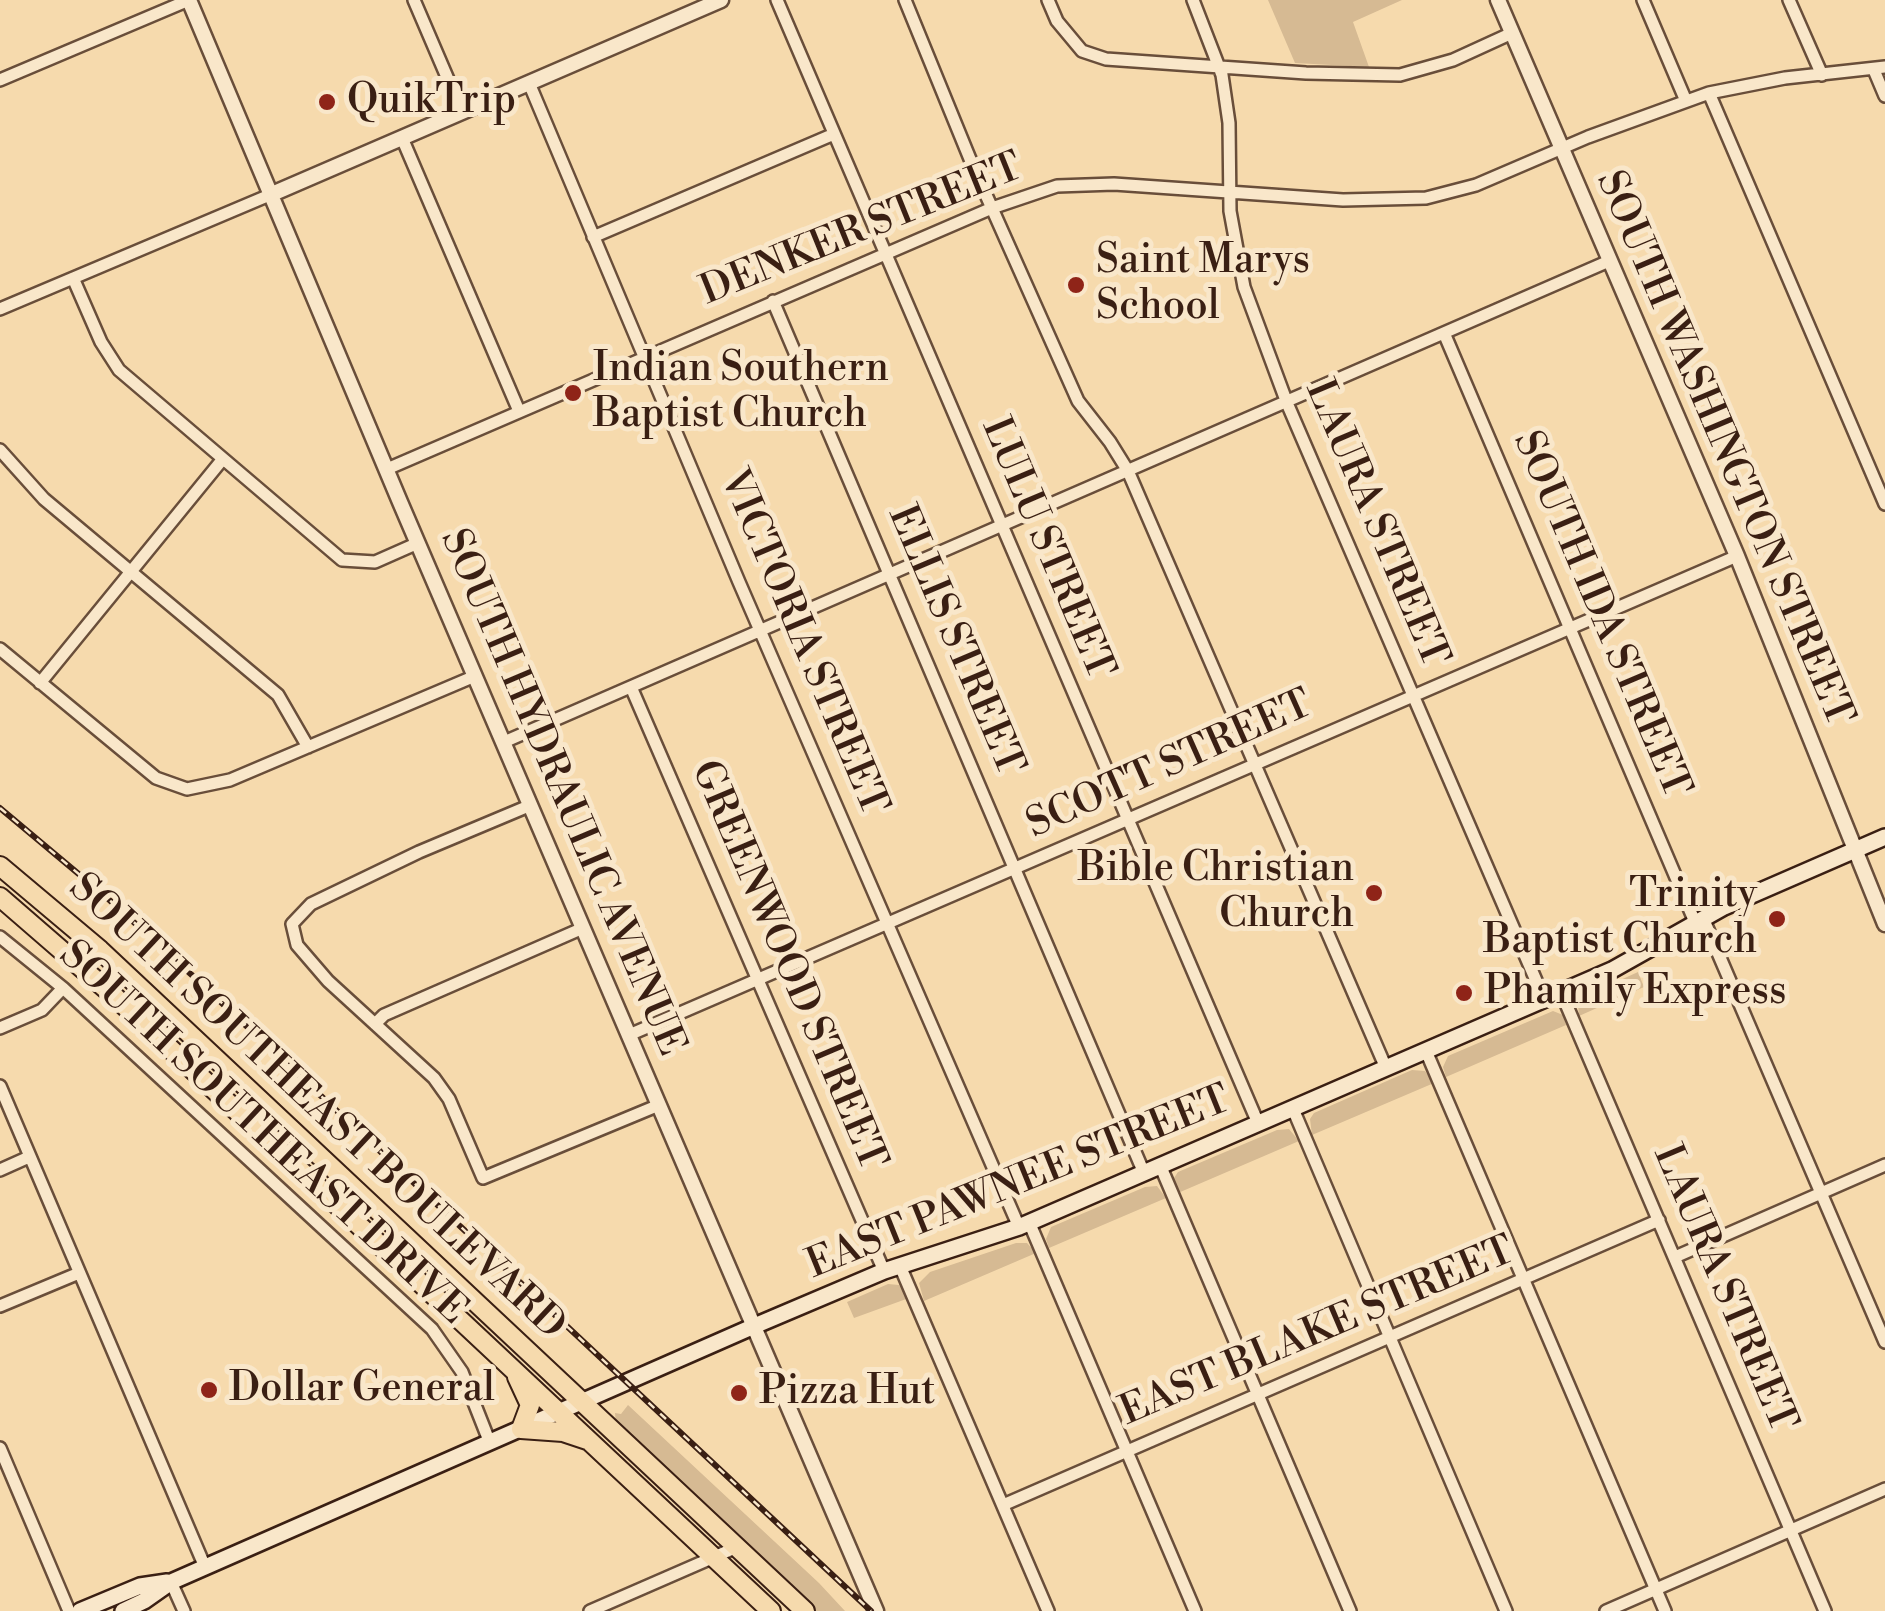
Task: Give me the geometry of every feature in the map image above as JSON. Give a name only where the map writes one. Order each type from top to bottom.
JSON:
[{"type":"main road","name":"EAST PAWNEE STREET","points":[[123,1611],[171,1582],[752,1327],[884,1271],[1024,1224],[1561,992],[1636,958],[1699,920],[1885,836]]},
{"type":"main road","name":"SOUTH SOUTHEAST BOULEVARD","points":[[0,866],[100,950],[805,1611]]},
{"type":"main road","name":"SOUTH SOUTHEAST BOULEVARD","points":[[0,897],[113,994],[771,1611]]},
{"type":"main road","points":[[509,1363],[530,1404],[522,1429],[563,1432],[594,1443]]},
{"type":"main road","name":"EAST PAWNEE STREET","points":[[80,1611],[140,1586],[171,1582]]},
{"type":"street","points":[[0,80],[189,0]]},
{"type":"street","name":"SOUTH HYDRAULIC AVENUE","points":[[189,0],[876,1611]]},
{"type":"street","points":[[415,0],[462,112]]},
{"type":"street","points":[[0,309],[721,0]]},
{"type":"street","name":"LULU STREET","points":[[776,0],[1258,1124]]},
{"type":"street","points":[[905,0],[1078,401],[1128,471],[1386,1068]]},
{"type":"street","points":[[1048,0],[1057,21],[1082,51],[1106,59],[1400,75],[1453,60],[1512,33]]},
{"type":"street","name":"LAURA STREET","points":[[1193,0],[1220,66],[1229,123],[1230,194],[1244,287],[1286,403],[1544,999]]},
{"type":"street","name":"SOUTH WASHINGTON STREET","points":[[1498,0],[1737,556],[1885,924]]},
{"type":"street","points":[[1643,0],[1686,101]]},
{"type":"street","points":[[1789,0],[1822,75]]},
{"type":"street","points":[[1880,68],[1885,96]]},
{"type":"street","name":"DENKER STREET","points":[[386,469],[992,208],[1056,186],[1114,184],[1343,200],[1426,198],[1476,185],[1561,148],[1710,93],[1785,78],[1880,68]]},
{"type":"street","name":"VICTORIA STREET","points":[[529,83],[760,631],[888,924],[1128,1451],[1195,1611]]},
{"type":"street","points":[[1710,93],[1885,504]]},
{"type":"street","points":[[593,237],[834,134]]},
{"type":"street","points":[[402,138],[519,412]]},
{"type":"street","points":[[504,742],[1609,261]]},
{"type":"street","points":[[73,278],[119,370],[342,560],[374,562],[418,543]]},
{"type":"street","name":"ELLIS STREET","points":[[773,301],[1144,1172]]},
{"type":"street","name":"SOUTH IDA STREET","points":[[1444,334],[1885,1342]]},
{"type":"street","points":[[0,450],[44,499],[278,695],[308,747]]},
{"type":"street","points":[[40,683],[222,460]]},
{"type":"street","name":"SCOTT STREET","points":[[629,1035],[1737,556]]},
{"type":"street","points":[[0,649],[156,778],[176,787],[215,786],[475,676]]},
{"type":"street","name":"GREENWOOD STREET","points":[[631,686],[884,1271]]},
{"type":"street","points":[[531,805],[341,887],[311,904],[292,924],[297,944],[328,981],[434,1078],[449,1099],[483,1178],[659,1105]]},
{"type":"street","points":[[375,1024],[384,1015],[583,928]]},
{"type":"street","name":"SOUTH SOUTHEAST DRIVE","points":[[0,937],[63,988],[432,1329],[462,1372],[490,1444]]},
{"type":"street","points":[[0,1028],[42,1010],[63,988]]},
{"type":"street","name":"LAURA STREET","points":[[1561,992],[1825,1611]]},
{"type":"street","points":[[1426,1051],[1665,1611]]},
{"type":"street","points":[[0,1086],[205,1567]]},
{"type":"street","points":[[1293,1109],[1506,1611]]},
{"type":"street","points":[[0,1170],[29,1157]]},
{"type":"street","points":[[1160,1165],[1350,1611]]},
{"type":"street","points":[[1675,1257],[1885,1165]]},
{"type":"street","name":"EAST BLAKE STREET","points":[[1003,1505],[1659,1220]]},
{"type":"street","points":[[900,1266],[1048,1611]]},
{"type":"street","points":[[0,1306],[79,1273]]},
{"type":"street","points":[[0,1448],[69,1611]]},
{"type":"street","points":[[1606,1611],[1885,1489]]},
{"type":"street","points":[[590,1611],[737,1547]]},
{"type":"street","points":[[171,1582],[184,1611]]},
{"type":"shaded area","points":[[1268,0],[1402,0],[1353,22],[1369,67],[1295,63]]},
{"type":"shaded area","points":[[1638,972],[1644,987],[1579,1016],[1578,1004],[1583,997]]},
{"type":"shaded area","points":[[1553,1011],[1563,1015],[1566,1025],[1446,1077],[1443,1067],[1448,1056]]},
{"type":"shaded area","points":[[1412,1070],[1425,1071],[1434,1083],[1312,1135],[1310,1119],[1314,1113]]},
{"type":"shaded area","points":[[1289,1129],[1299,1141],[1178,1193],[1174,1178],[1178,1172],[1277,1130]]},
{"type":"shaded area","points":[[1157,1186],[1166,1198],[1049,1248],[1046,1239],[1051,1227],[1145,1187]]},
{"type":"shaded area","points":[[1016,1243],[1027,1243],[1036,1253],[924,1301],[919,1283],[930,1272]]},
{"type":"shaded area","points":[[888,1284],[899,1285],[909,1298],[854,1318],[847,1302]]},
{"type":"shaded area","points":[[628,1405],[845,1611],[812,1611],[616,1423],[615,1413],[621,1414]]},
{"type":"railway","points":[[0,808],[194,977],[871,1611]]},
{"type":"place","name":"QuikTrip","points":[[327,102]]},
{"type":"place","name":"Saint Marys School","points":[[1076,285]]},
{"type":"place","name":"Indian Southern Baptist Church","points":[[573,393]]},
{"type":"place","name":"Bible Christian Church","points":[[1374,893]]},
{"type":"place","name":"Trinity Baptist Church","points":[[1777,919]]},
{"type":"place","name":"Phamily Express","points":[[1464,993]]},
{"type":"place","name":"Dollar General","points":[[209,1390]]},
{"type":"place","name":"Pizza Hut","points":[[739,1393]]}]
